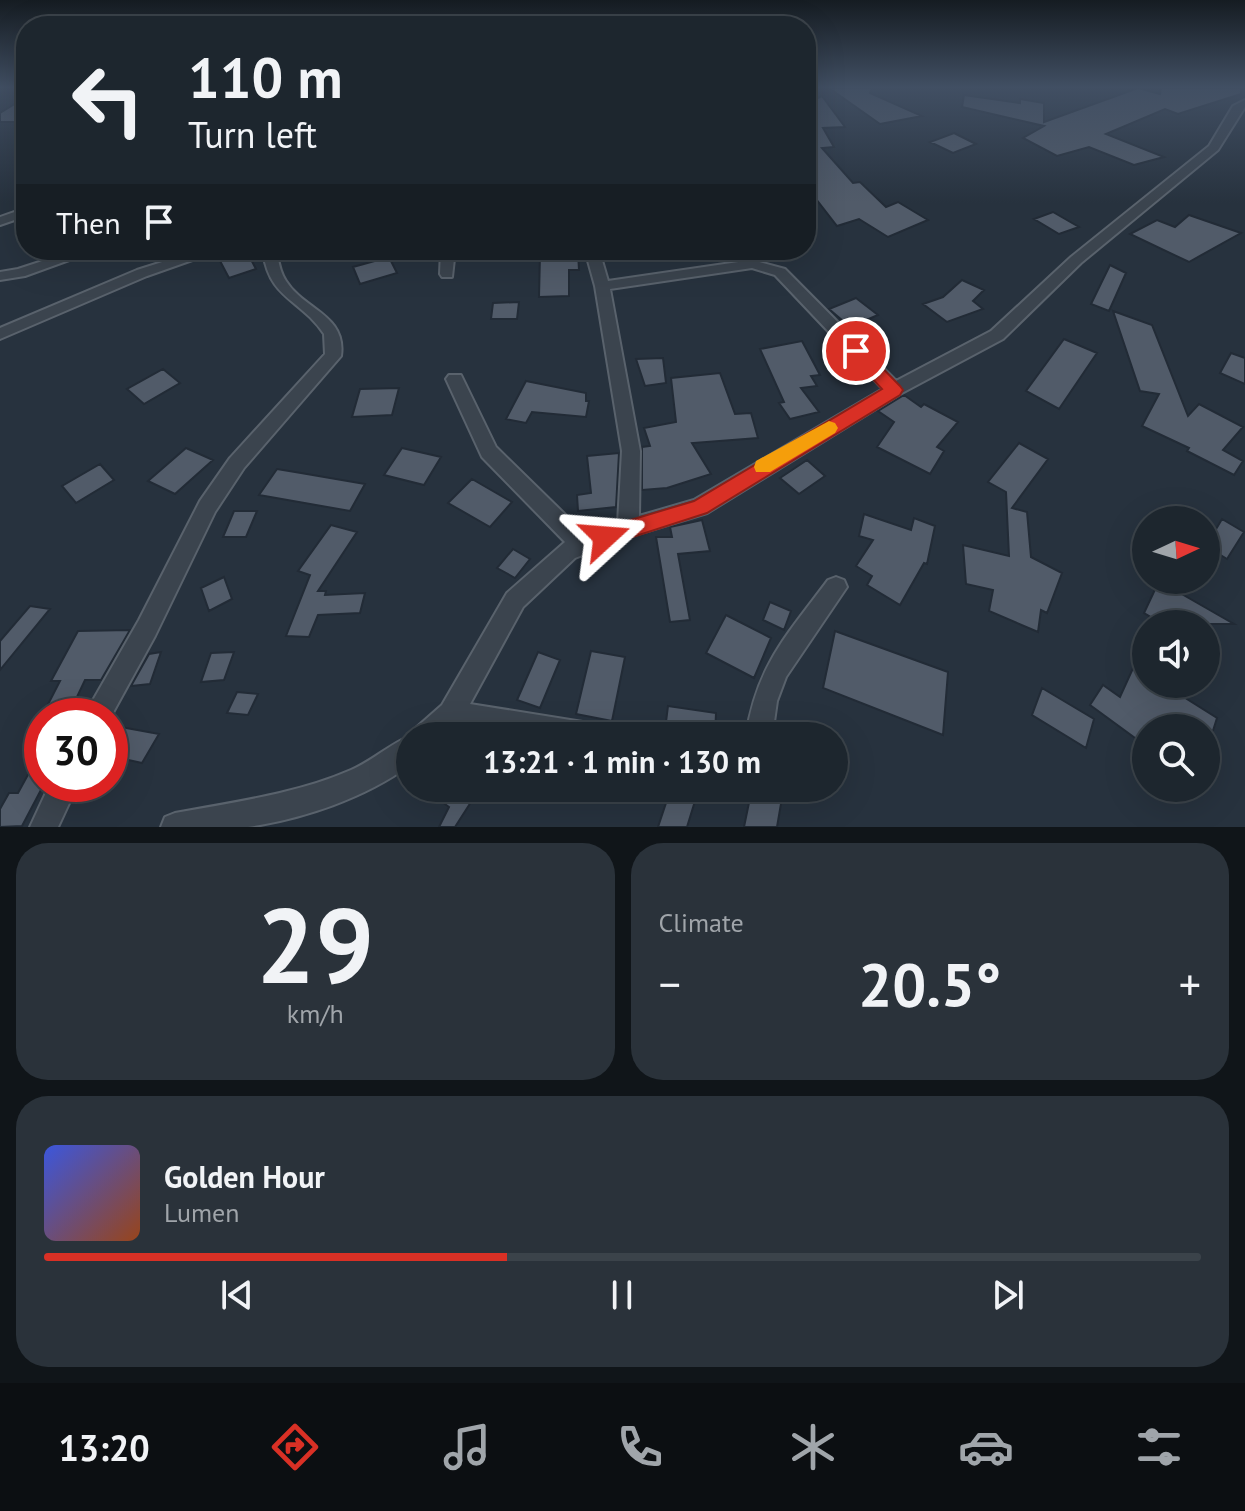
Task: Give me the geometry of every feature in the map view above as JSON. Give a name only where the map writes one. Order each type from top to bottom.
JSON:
[{"type":"street","points":[[442,722],[451,714],[515,600],[567,551],[628,528],[700,507],[894,390],[997,335],[1076,260],[1214,148],[1226,127]]},
{"type":"street","points":[[0,276],[60,260]]},
{"type":"street","points":[[0,334],[142,273],[183,260]]},
{"type":"street","points":[[107,698],[147,628],[207,507],[237,463],[333,356],[337,345],[334,335],[318,316],[282,287],[271,260]]},
{"type":"street","points":[[447,274],[448,260]]},
{"type":"street","points":[[595,260],[631,451],[628,528]]},
{"type":"street","points":[[602,286],[752,264],[767,267],[780,272],[894,390]]},
{"type":"street","points":[[455,379],[489,452],[582,545]]},
{"type":"street","points":[[761,722],[764,701],[777,669],[836,587]]},
{"type":"street","points":[[451,714],[501,722]]},
{"type":"street","points":[[175,827],[313,799],[396,762]]},
{"type":"street","points":[[44,827],[56,802]]},
{"type":"building","points":[[816,127],[845,127],[823,128],[834,147],[822,148],[853,183],[860,182],[886,207],[898,202],[928,220],[888,237],[859,219],[837,226],[816,199]]},
{"type":"building","points":[[1043,127],[1123,127],[1106,134],[1164,157],[1134,165],[1089,147],[1057,156],[1023,138]]},
{"type":"building","points":[[954,133],[976,144],[953,153],[930,142]]},
{"type":"building","points":[[1053,212],[1079,227],[1059,234],[1034,219]]},
{"type":"building","points":[[1189,215],[1241,233],[1189,262],[1130,234],[1157,220],[1175,227]]},
{"type":"building","points":[[220,260],[251,260],[256,269],[229,278]]},
{"type":"building","points":[[390,260],[397,273],[360,284],[353,267]]},
{"type":"building","points":[[540,260],[578,260],[579,270],[569,270],[569,296],[539,297]]},
{"type":"building","points":[[1110,265],[1126,273],[1109,311],[1091,304]]},
{"type":"building","points":[[962,280],[984,290],[973,301],[983,309],[947,322],[923,304],[943,297]]},
{"type":"building","points":[[856,298],[878,315],[850,327],[829,309]]},
{"type":"building","points":[[519,302],[517,319],[491,319],[493,303]]},
{"type":"building","points":[[1113,311],[1152,325],[1188,416],[1199,404],[1243,427],[1223,450],[1243,461],[1234,475],[1187,451],[1189,448],[1142,426],[1159,394],[1140,391]]},
{"type":"building","points":[[1064,339],[1097,353],[1059,409],[1026,391]]},
{"type":"building","points":[[802,341],[820,375],[811,376],[817,386],[801,388],[819,412],[790,419],[779,403],[784,402],[760,349]]},
{"type":"building","points":[[1231,353],[1245,358],[1245,384],[1220,373]]},
{"type":"building","points":[[663,358],[666,383],[645,386],[636,359]]},
{"type":"building","points":[[163,369],[180,383],[144,404],[127,389]]},
{"type":"building","points":[[720,373],[735,414],[751,413],[758,438],[692,443],[711,474],[667,488],[642,490],[642,447],[650,446],[644,428],[676,422],[671,378]]},
{"type":"building","points":[[526,381],[586,393],[586,401],[589,401],[586,417],[532,412],[526,423],[506,419]]},
{"type":"building","points":[[399,388],[392,415],[352,417],[360,389]]},
{"type":"building","points":[[904,395],[921,407],[924,404],[958,422],[937,447],[944,451],[930,474],[877,447],[894,422],[878,411]]},
{"type":"building","points":[[1019,443],[1048,459],[1012,508],[1027,512],[1031,557],[1062,573],[1047,613],[1041,610],[1038,632],[989,611],[993,590],[966,584],[963,545],[1009,556],[1006,492],[988,482]]},
{"type":"building","points":[[186,448],[213,460],[175,494],[148,481]]},
{"type":"building","points":[[402,448],[441,457],[424,485],[384,475]]},
{"type":"building","points":[[619,453],[616,507],[578,511],[577,495],[591,493],[587,456]]},
{"type":"building","points":[[807,460],[825,476],[799,494],[780,478]]},
{"type":"building","points":[[100,464],[114,480],[76,503],[62,486]]},
{"type":"building","points":[[277,469],[365,484],[350,511],[259,495]]},
{"type":"building","points":[[472,479],[512,502],[490,527],[448,503]]},
{"type":"building","points":[[234,511],[257,511],[246,537],[223,537]]},
{"type":"building","points":[[864,514],[911,530],[914,518],[935,526],[927,564],[924,563],[900,605],[867,585],[872,576],[856,566],[873,540],[859,536]]},
{"type":"building","points":[[1222,519],[1244,532],[1227,559],[1220,555]]},
{"type":"building","points":[[702,520],[710,551],[678,554],[690,620],[670,622],[656,537],[672,537],[670,527]]},
{"type":"building","points":[[331,525],[357,532],[318,591],[326,591],[325,595],[365,593],[360,613],[318,615],[309,637],[286,636],[310,575],[298,571]]},
{"type":"building","points":[[513,549],[530,559],[515,578],[497,568]]},
{"type":"building","points":[[224,577],[232,599],[209,611],[201,588]]},
{"type":"building","points":[[1153,594],[1182,594],[1210,610],[1145,610]]},
{"type":"building","points":[[770,602],[791,611],[784,630],[763,620]]},
{"type":"building","points":[[30,606],[50,609],[0,670],[0,641]]},
{"type":"building","points":[[726,615],[771,638],[754,678],[706,653]]},
{"type":"building","points":[[1220,616],[1234,624],[1220,624]]},
{"type":"building","points":[[130,630],[101,680],[85,680],[76,698],[51,698],[60,681],[51,681],[78,631]]},
{"type":"building","points":[[835,631],[948,672],[943,735],[823,688]]},
{"type":"building","points":[[591,651],[625,657],[612,721],[576,714]]},
{"type":"building","points":[[161,652],[150,684],[131,686],[149,654]]},
{"type":"building","points":[[234,652],[224,680],[201,682],[211,653]]},
{"type":"building","points":[[538,652],[560,660],[540,708],[517,700]]},
{"type":"building","points":[[1132,670],[1132,698],[1185,698],[1211,714],[1132,714],[1132,736],[1090,705],[1103,685],[1120,697]]},
{"type":"building","points":[[1042,688],[1094,719],[1086,748],[1032,715]]},
{"type":"building","points":[[237,692],[258,694],[248,715],[227,713]]},
{"type":"building","points":[[668,706],[716,713],[716,722],[666,722]]},
{"type":"building","points":[[128,728],[159,734],[142,763],[128,760]]},
{"type":"building","points":[[24,782],[24,802],[35,802],[22,826],[0,827],[0,809],[9,793],[18,793]]},
{"type":"building","points":[[442,802],[471,802],[455,827],[439,827],[449,807]]},
{"type":"building","points":[[666,802],[695,802],[687,827],[658,827]]},
{"type":"building","points":[[749,802],[781,802],[777,827],[744,827]]},
{"type":"slow traffic","points":[[763,467],[829,428]]},
{"type":"route","points":[[605,537],[700,507],[894,390],[856,351]]}]
